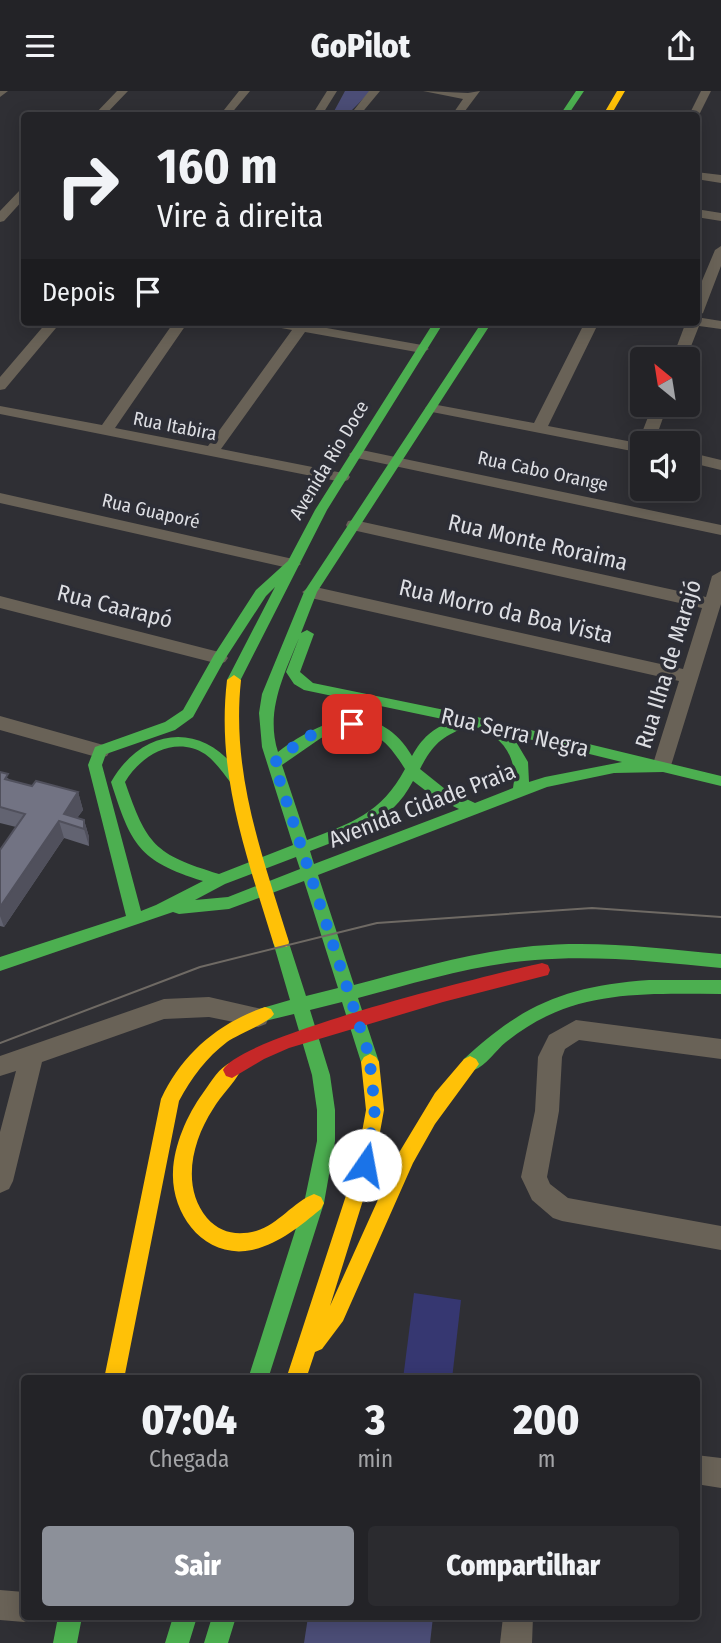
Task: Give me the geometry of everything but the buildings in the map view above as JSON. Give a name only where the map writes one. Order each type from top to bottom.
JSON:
[{"type":"main road","points":[[566,112],[580,91]]},
{"type":"main road","points":[[605,112],[604,108],[615,91]]},
{"type":"main road","points":[[608,112],[621,91]]},
{"type":"main road","name":"Avenida Rio Doce","points":[[259,1375],[314,1203],[326,1141],[326,1109],[321,1075],[245,820],[236,779],[229,714],[234,681],[261,624],[342,477],[436,326]]},
{"type":"main road","points":[[436,401],[435,384],[462,340],[458,330],[447,326]]},
{"type":"main road","points":[[297,1375],[365,1165],[375,1109],[369,1055],[274,763],[266,730],[269,694],[310,597],[484,326]]},
{"type":"main road","points":[[135,920],[95,765],[100,751],[180,720],[188,713],[219,658],[261,593],[293,564]]},
{"type":"main road","name":"Rua Serra Negra","points":[[310,597],[312,622],[293,672],[299,681],[309,687],[469,720],[721,781]]},
{"type":"main road","points":[[412,771],[427,742],[442,731],[469,720]]},
{"type":"main road","points":[[274,763],[304,738],[318,731],[341,724],[359,724],[378,729],[391,738],[412,771],[439,795],[476,809]]},
{"type":"main road","points":[[490,725],[519,752],[526,770],[520,791]]},
{"type":"main road","points":[[219,880],[166,864],[146,851],[136,837],[118,782],[121,773],[133,758],[152,747],[175,743],[206,748],[236,779]]},
{"type":"main road","name":"Avenida Cidade Praia","points":[[162,910],[229,903],[520,791],[584,772],[662,767]]},
{"type":"main road","name":"Avenida Cidade Praia","points":[[0,964],[162,910],[219,880],[365,824],[385,808],[412,771]]},
{"type":"main road","points":[[115,1375],[170,1099],[179,1081],[202,1051],[229,1030],[258,1017],[441,969],[541,952],[611,949],[671,958],[721,961]]},
{"type":"main road","points":[[314,1203],[268,1235],[247,1242],[215,1238],[200,1228],[183,1199],[183,1174],[190,1136],[207,1096],[233,1069],[278,1045],[454,990],[566,966],[671,958]]},
{"type":"main road","points":[[304,1352],[336,1317],[351,1290],[394,1182],[430,1113],[445,1091],[479,1053],[517,1024],[572,997],[621,988],[721,986]]},
{"type":"main road","points":[[65,1643],[69,1620]]},
{"type":"main road","points":[[177,1643],[184,1620]]},
{"type":"main road","points":[[216,1643],[223,1620]]},
{"type":"street","points":[[102,112],[123,91]]},
{"type":"street","points":[[228,112],[245,91]]},
{"type":"street","points":[[319,112],[332,91]]},
{"type":"street","points":[[358,112],[375,91]]},
{"type":"street","points":[[428,91],[472,94]]},
{"type":"street","points":[[696,112],[706,91]]},
{"type":"street","points":[[459,112],[472,94]]},
{"type":"street","points":[[700,176],[721,179]]},
{"type":"street","points":[[0,218],[21,196]]},
{"type":"street","points":[[700,214],[721,217]]},
{"type":"street","points":[[700,301],[715,254]]},
{"type":"street","points":[[700,322],[721,325]]},
{"type":"street","points":[[0,386],[51,326]]},
{"type":"street","points":[[105,432],[178,326]]},
{"type":"street","points":[[291,326],[422,349]]},
{"type":"street","points":[[539,428],[590,326]]},
{"type":"street","points":[[684,347],[693,326]]},
{"type":"street","points":[[211,453],[301,328]]},
{"type":"street","points":[[436,401],[539,428],[630,446]]},
{"type":"street","name":"Rua Itabira","points":[[0,410],[342,477]]},
{"type":"street","name":"Rua Cabo Orange","points":[[357,454],[721,530]]},
{"type":"street","points":[[700,460],[721,465]]},
{"type":"street","name":"Rua Guaporé","points":[[0,498],[293,564]]},
{"type":"street","name":"Rua Monte Roraima","points":[[354,525],[712,604]]},
{"type":"street","name":"Rua Ilha de Marajó","points":[[662,767],[721,576]]},
{"type":"street","name":"Rua Morro da Boa Vista","points":[[310,597],[690,677]]},
{"type":"street","name":"Rua Caarapó","points":[[0,602],[219,658]]},
{"type":"street","points":[[0,723],[100,751]]},
{"type":"street","points":[[0,1066],[152,1012],[179,1007],[209,1007],[258,1017]]},
{"type":"street","points":[[721,1049],[576,1030],[557,1042],[550,1057],[547,1111],[534,1177],[541,1192],[562,1209],[721,1238]]},
{"type":"street","points":[[0,1181],[32,1053]]},
{"type":"street","points":[[700,1470],[721,1473]]},
{"type":"street","points":[[0,1605],[21,1607]]},
{"type":"street","points":[[516,1643],[518,1620]]},
{"type":"shaded area","points":[[345,91],[371,91],[350,112],[334,112]]},
{"type":"shaded area","points":[[414,1293],[461,1300],[452,1375],[404,1375]]},
{"type":"shaded area","points":[[308,1620],[433,1620],[430,1643],[304,1643]]},
{"type":"tram line","points":[[0,1043],[200,967],[377,923],[592,908],[721,917]]},
{"type":"traffic: fast","points":[[566,112],[580,91]]},
{"type":"traffic: fast","points":[[234,680],[321,510],[436,326]]},
{"type":"traffic: fast","points":[[370,1062],[269,747],[266,713],[269,694],[311,592],[484,326]]},
{"type":"traffic: fast","points":[[135,920],[95,765],[100,751],[170,726],[188,713],[219,658],[261,593],[293,564]]},
{"type":"traffic: fast","points":[[307,634],[293,672],[299,681],[309,687],[469,720],[721,781]]},
{"type":"traffic: fast","points":[[0,964],[162,910],[219,880],[364,824],[385,808],[405,783],[427,742],[442,731],[469,720]]},
{"type":"traffic: fast","points":[[274,763],[301,743],[331,727],[362,724],[377,729],[392,739],[426,784],[446,797],[476,809]]},
{"type":"traffic: fast","points":[[491,726],[507,739],[518,754],[522,770],[520,791]]},
{"type":"traffic: fast","points":[[219,880],[175,866],[150,850],[134,825],[118,782],[133,761],[143,753],[166,743],[179,742],[192,743],[210,751],[236,779]]},
{"type":"traffic: fast","points":[[179,908],[229,903],[545,782],[614,768],[662,767]]},
{"type":"traffic: fast","points":[[259,1375],[314,1203],[326,1141],[326,1110],[321,1075],[281,942]]},
{"type":"traffic: fast","points":[[265,1014],[444,969],[532,953],[602,950],[721,961]]},
{"type":"traffic: fast","points":[[470,1064],[499,1037],[528,1018],[557,1004],[586,995],[649,987],[721,987]]},
{"type":"traffic: fast","points":[[65,1643],[69,1620]]},
{"type":"traffic: fast","points":[[177,1643],[184,1620]]},
{"type":"traffic: fast","points":[[216,1643],[223,1620]]},
{"type":"traffic: slow","points":[[609,112],[621,91]]},
{"type":"traffic: slow","points":[[234,680],[230,713],[236,780],[251,846],[281,942]]},
{"type":"traffic: slow","points":[[115,1375],[170,1099],[188,1071],[209,1047],[234,1028],[265,1014]]},
{"type":"traffic: slow","points":[[297,1375],[365,1165],[375,1110],[370,1062]]},
{"type":"traffic: slow","points":[[315,1342],[344,1299],[387,1198],[417,1137],[455,1081],[470,1064]]},
{"type":"traffic: slow","points":[[232,1070],[205,1105],[186,1148],[182,1171],[183,1192],[191,1213],[210,1234],[223,1240],[242,1242],[272,1234],[314,1203]]},
{"type":"traffic: jam","points":[[232,1070],[258,1053],[287,1041],[443,995],[542,970]]},
{"type":"route","points":[[352,724],[330,727],[304,738],[274,763],[369,1055],[375,1109],[365,1165]]}]
